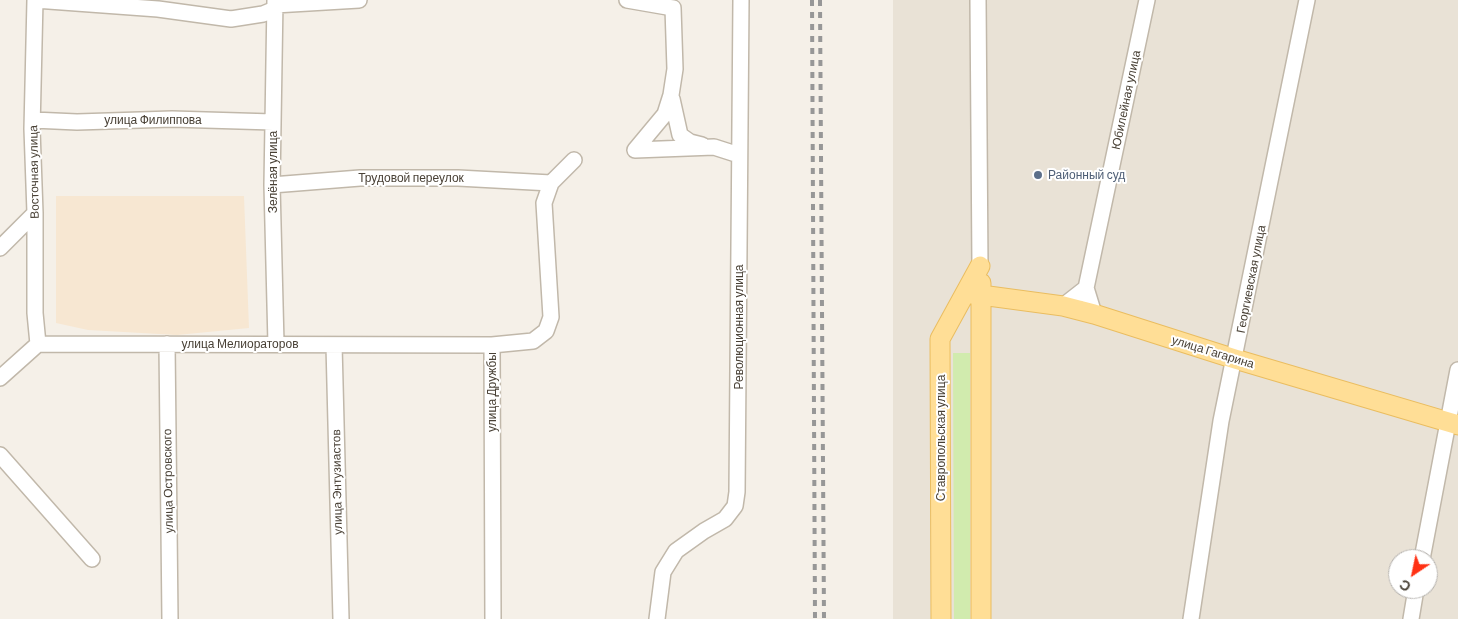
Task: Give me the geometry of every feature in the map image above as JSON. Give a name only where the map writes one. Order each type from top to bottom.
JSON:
[{"type":"main road","points":[[980,266],[974,294],[981,619]]},
{"type":"main road","name":"улица Гагарина","points":[[974,294],[1063,306],[1094,314],[1234,359],[1453,424]]},
{"type":"main road","name":"Ставропольская улица","points":[[941,619],[940,339],[974,294]]},
{"type":"street","points":[[35,0],[158,9],[231,19],[263,14],[275,5],[359,0]]},
{"type":"street","name":"Восточная улица","points":[[35,0],[33,120],[35,313],[38,344]]},
{"type":"street","points":[[627,0],[672,8],[675,69],[671,95],[666,114],[635,150],[714,147]]},
{"type":"street","name":"Революционная улица","points":[[657,619],[663,572],[676,551],[704,531],[726,519],[735,506],[738,476],[741,0]]},
{"type":"street","points":[[978,0],[980,266]]},
{"type":"street","name":"Юбилейная улица","points":[[1094,314],[1086,288],[1147,0]]},
{"type":"street","name":"Георгиевская улица","points":[[1191,619],[1221,421],[1307,0]]},
{"type":"street","name":"Зелёная улица","points":[[275,5],[272,185],[276,344]]},
{"type":"street","points":[[671,95],[680,135],[690,142],[740,155]]},
{"type":"street","name":"улица Филиппова","points":[[33,120],[77,122],[172,118],[273,122]]},
{"type":"street","name":"улица Дружбы","points":[[493,619],[492,345],[533,341],[546,331],[551,317],[544,203],[551,183],[574,160]]},
{"type":"street","name":"Трудовой переулок","points":[[272,185],[379,178],[458,178],[551,183]]},
{"type":"street","points":[[0,248],[35,212]]},
{"type":"street","points":[[1063,306],[1086,288]]},
{"type":"street","points":[[0,378],[38,344]]},
{"type":"street","name":"улица Мелиораторов","points":[[38,344],[492,345]]},
{"type":"street","name":"улица Островского","points":[[166,344],[170,619]]},
{"type":"street","name":"улица Энтузиастов","points":[[334,345],[341,619]]},
{"type":"street","points":[[1424,549],[1453,424],[1458,370]]},
{"type":"street","points":[[0,455],[92,559]]},
{"type":"street","points":[[1411,619],[1414,599]]},
{"type":"shaded area","points":[[893,0],[1458,0],[1458,619],[893,619]]},
{"type":"shaded area","points":[[56,196],[244,196],[249,328],[177,335],[88,330],[56,323]]},
{"type":"green space","points":[[953,353],[970,353],[970,619],[954,619]]},
{"type":"railway","points":[[812,0],[815,619]]},
{"type":"railway","points":[[820,0],[824,619]]},
{"type":"place","name":"Районный суд","points":[[1038,175]]}]
